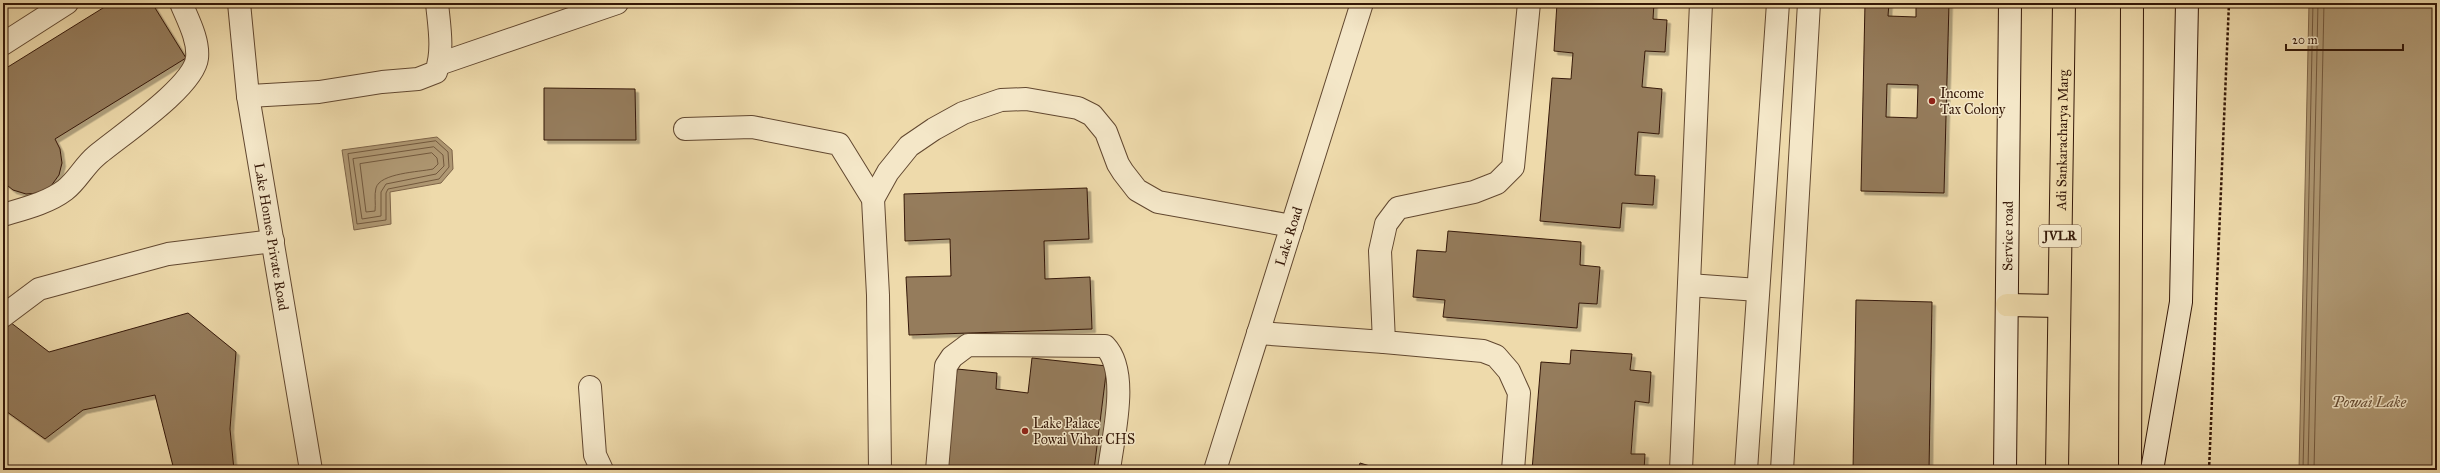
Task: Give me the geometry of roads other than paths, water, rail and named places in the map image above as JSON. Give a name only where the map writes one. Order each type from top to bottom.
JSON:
[{"type":"main road","name":"Adi Sankaracharya Marg","points":[[2057,470],[2064,3]]},
{"type":"main road","points":[[2130,470],[2132,3]]},
{"type":"main road","points":[[2006,306],[2059,306]]},
{"type":"street","points":[[3,44],[67,3]]},
{"type":"street","points":[[3,215],[29,208],[65,190],[94,157],[177,90],[190,74],[197,59],[195,39],[181,3]]},
{"type":"street","name":"Lake Homes Private Road","points":[[239,3],[248,96],[311,470]]},
{"type":"street","points":[[248,96],[319,92],[382,82],[418,79],[436,72],[439,64],[437,3]]},
{"type":"street","points":[[439,64],[617,3]]},
{"type":"street","name":"Lake Road","points":[[1215,470],[1362,3]]},
{"type":"street","points":[[1384,342],[1380,251],[1386,224],[1398,208],[1474,192],[1497,183],[1513,167],[1529,3]]},
{"type":"street","points":[[1681,470],[1701,3]]},
{"type":"street","points":[[1746,470],[1778,3]]},
{"type":"street","points":[[1782,470],[1809,3]]},
{"type":"street","name":"Service road","points":[[2005,470],[2010,3]]},
{"type":"street","points":[[2152,470],[2181,302],[2186,3]]},
{"type":"street","points":[[873,199],[888,172],[909,146],[934,129],[963,113],[1001,100],[1026,99],[1078,108],[1092,115],[1106,132],[1118,164],[1123,172],[1137,190],[1158,202],[1292,226]]},
{"type":"street","points":[[685,129],[752,127],[839,144],[873,199],[878,295],[880,470]]},
{"type":"street","points":[[1765,193],[1797,193]]},
{"type":"street","points":[[3,316],[39,289],[168,254],[273,241]]},
{"type":"street","points":[[1689,285],[1758,290]]},
{"type":"street","points":[[1258,333],[1483,351],[1496,356],[1509,371],[1519,394],[1513,470]]},
{"type":"street","points":[[937,470],[946,366],[952,357],[968,344],[1105,346],[1113,355],[1119,381],[1109,470]]},
{"type":"street","points":[[590,388],[595,455],[602,470]]},
{"type":"water","name":"Powai Lake","points":[[2309,3],[2437,3],[2437,470],[2299,470]]},
{"type":"water","points":[[437,137],[452,150],[453,169],[441,183],[390,192],[391,224],[354,230],[342,150]]},
{"type":"place","name":"Income Tax Colony","points":[[1932,101]]},
{"type":"place","name":"Lake Palace Powai Vihar CHS","points":[[1025,431]]}]
